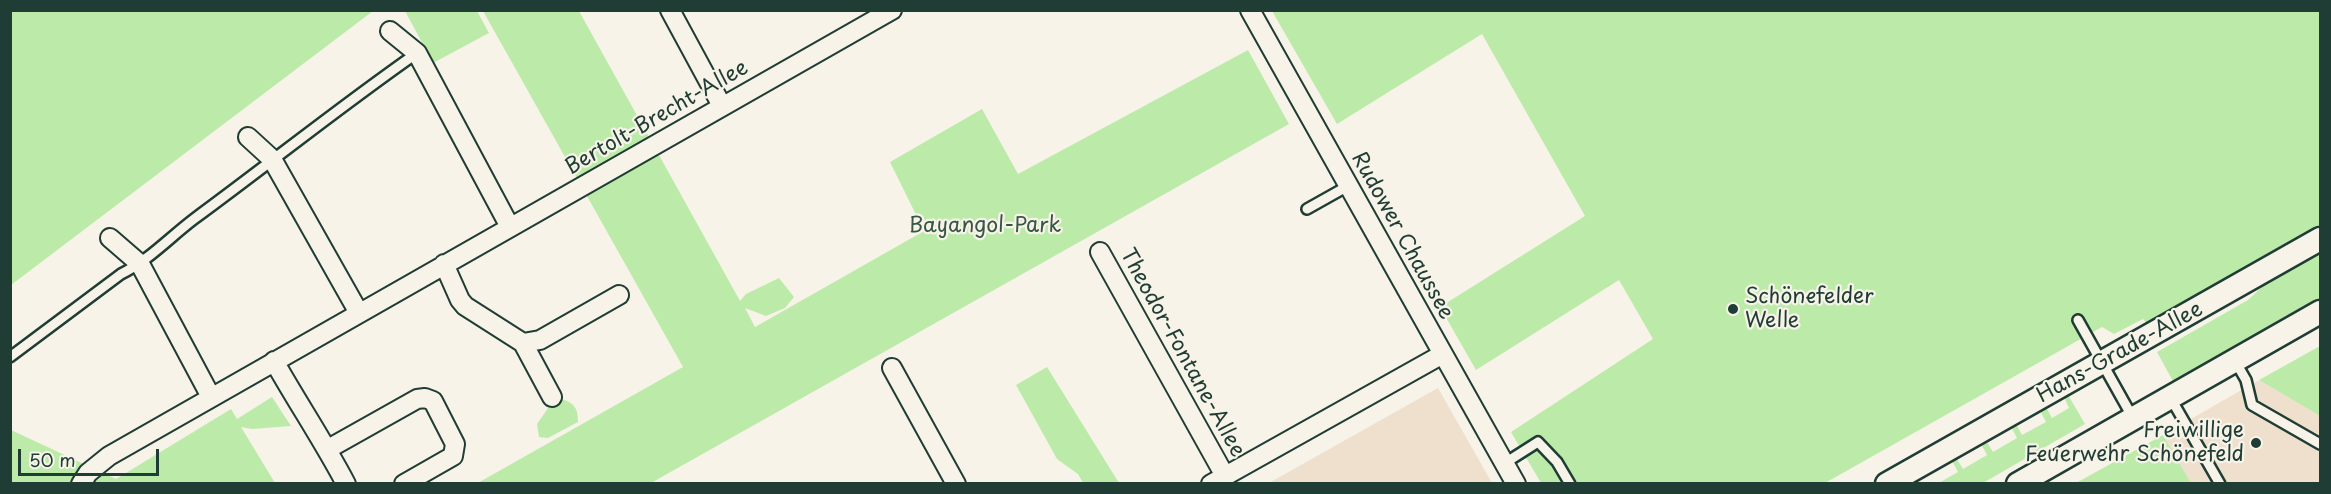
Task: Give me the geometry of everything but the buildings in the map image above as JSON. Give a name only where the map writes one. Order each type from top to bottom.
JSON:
[{"type":"street","points":[[670,10],[722,106]]},
{"type":"street","name":"Bertolt-Brecht-Allee","points":[[81,483],[88,473],[109,456],[722,106],[864,17],[892,10]]},
{"type":"street","name":"Rudower Chaussee","points":[[1250,10],[1516,483]]},
{"type":"street","points":[[390,31],[417,53],[510,227]]},
{"type":"street","points":[[248,137],[272,159],[359,313]]},
{"type":"street","points":[[110,238],[140,264],[211,397]]},
{"type":"street","name":"Hans-Grade-Allee","points":[[1887,483],[2320,239]]},
{"type":"street","name":"Theodor-Fontane-Allee","points":[[1100,252],[1227,478],[1443,354]]},
{"type":"street","points":[[444,264],[465,306],[523,343],[552,397]]},
{"type":"street","points":[[523,343],[540,340],[619,295]]},
{"type":"street","points":[[2018,483],[2320,312]]},
{"type":"street","points":[[274,361],[346,483]]},
{"type":"street","points":[[892,368],[956,483]]},
{"type":"street","points":[[328,449],[417,399],[433,401],[455,444],[453,456],[404,483]]},
{"type":"lane","points":[[10,357],[121,274],[140,264],[175,234],[354,96],[417,53]]},
{"type":"lane","points":[[1306,209],[1348,186]]},
{"type":"lane","points":[[2078,320],[2133,418]]},
{"type":"lane","points":[[2235,361],[2246,380],[2252,405],[2320,444]]},
{"type":"lane","points":[[2170,397],[2220,483]]},
{"type":"lane","points":[[1505,463],[1538,442],[1557,462],[1570,483]]},
{"type":"shaded area","points":[[2259,380],[2320,416],[2320,483],[2191,483],[2163,435]]},
{"type":"shaded area","points":[[1438,388],[1492,483],[1269,483]]},
{"type":"green space","points":[[11,10],[373,10],[373,11],[11,285]]},
{"type":"green space","points":[[405,11],[477,11],[489,33],[433,63]]},
{"type":"green space","name":"Bayangol-Park","points":[[483,11],[579,11],[740,301],[746,294],[779,278],[794,297],[785,308],[766,316],[745,308],[755,327],[924,231],[890,162],[982,109],[1018,174],[1248,50],[1289,124],[651,483],[476,484],[683,367]]},
{"type":"green space","points":[[1272,11],[2320,11],[2320,228],[2148,325],[2143,319],[2114,334],[2102,327],[1825,483],[1541,483],[1511,432],[1653,339],[1619,280],[1476,370],[1440,307],[1585,216],[1482,34],[1337,124]]},
{"type":"green space","points":[[2320,250],[2320,301],[2174,383],[2157,352],[2248,300],[2275,275]]},
{"type":"green space","points":[[2320,346],[2320,416],[2259,380]]},
{"type":"green space","points":[[1047,367],[1119,483],[1083,483],[1078,474],[1057,459],[1016,385]]},
{"type":"green space","points":[[2067,393],[2085,424],[1983,483],[1937,484],[1958,472],[1951,459],[1955,456],[1963,469],[1987,455],[1980,442],[1985,439],[1993,452],[2017,438],[2010,425],[2015,422],[2022,435],[2046,422],[2039,409],[2045,405],[2052,418],[2069,408],[2063,395]]},
{"type":"green space","points":[[272,397],[291,426],[252,429],[241,427],[275,483],[11,484],[11,430],[116,479],[231,409],[237,419]]},
{"type":"green space","points":[[562,399],[575,407],[578,422],[548,438],[539,437],[537,424],[553,401]]},
{"type":"green space","points":[[2163,435],[2191,483],[2076,483]]},
{"type":"place","name":"Schönefelder Welle","points":[[1733,309]]},
{"type":"place","name":"Freiwillige Feuerwehr Schönefeld","points":[[2256,443]]}]
